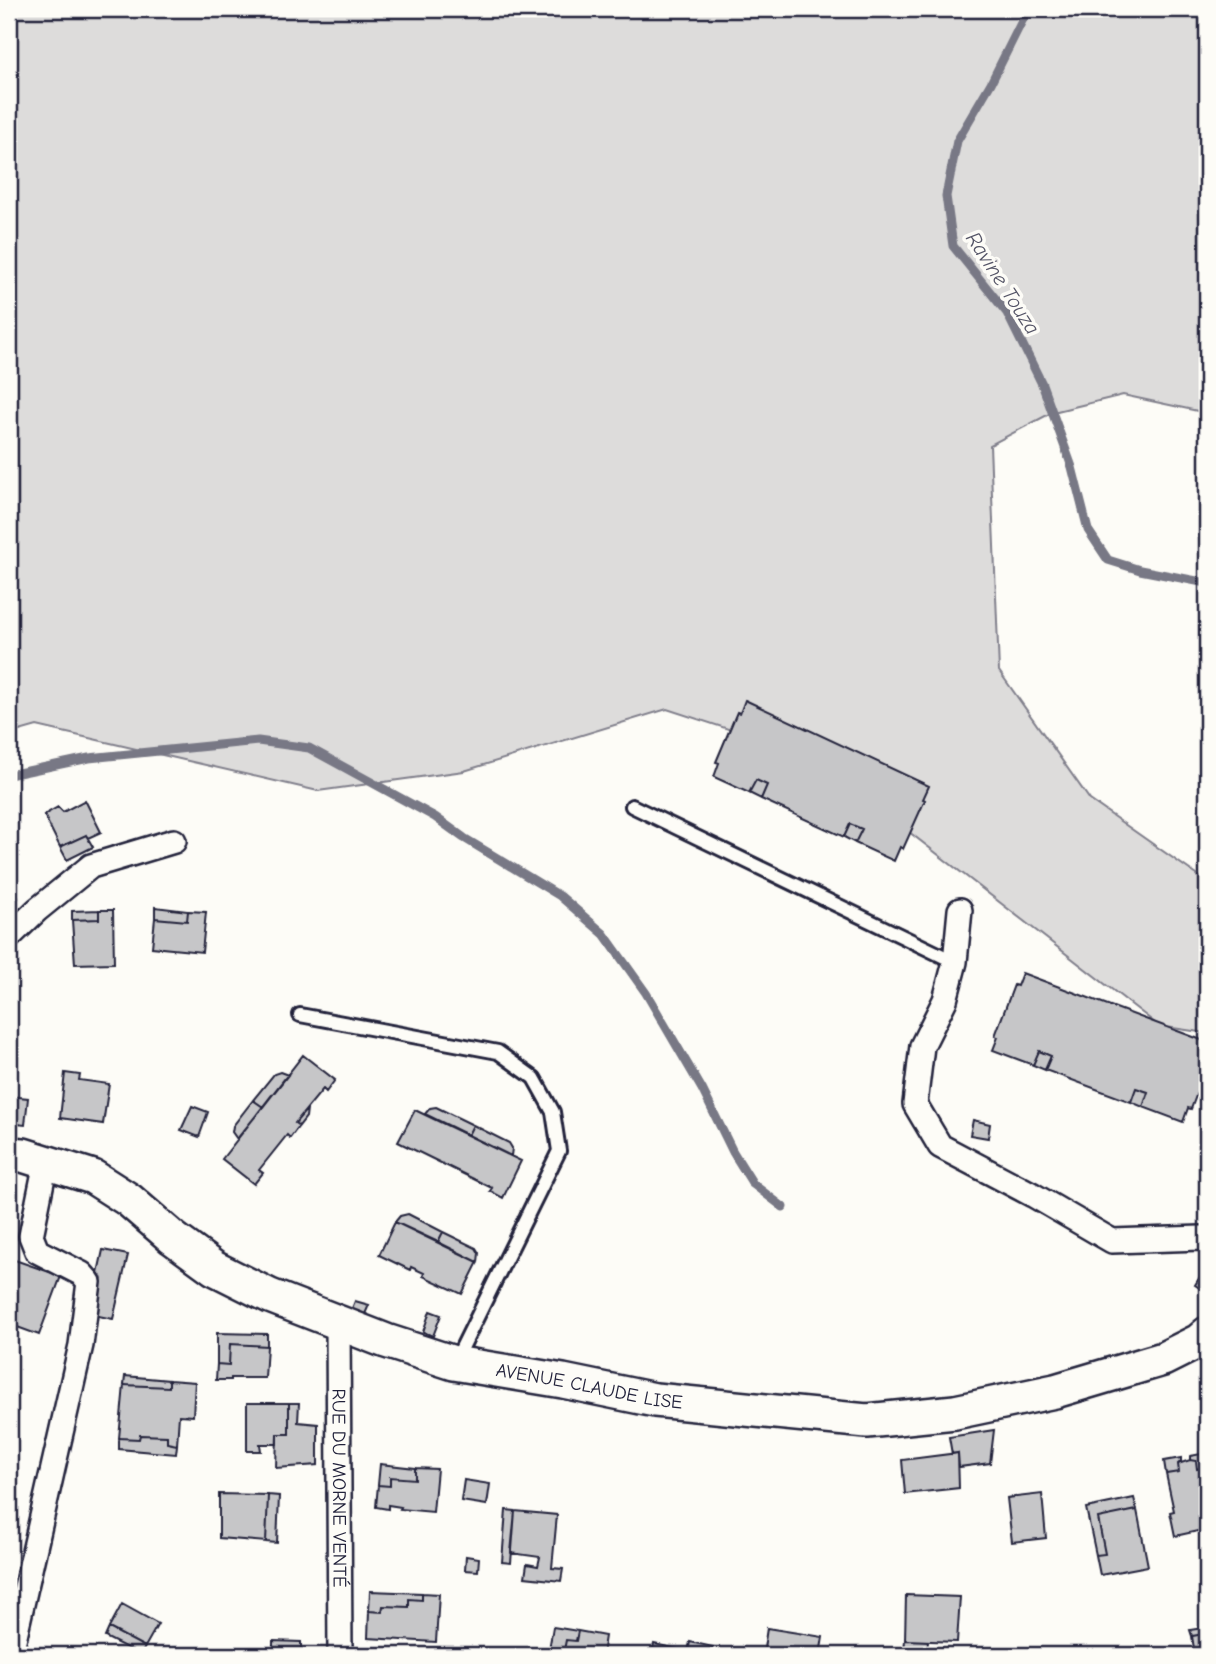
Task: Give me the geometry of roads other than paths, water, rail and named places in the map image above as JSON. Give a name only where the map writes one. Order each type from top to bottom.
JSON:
[{"type":"street","points":[[9,937],[91,866],[174,841]]},
{"type":"street","points":[[960,910],[955,962],[945,1000],[922,1046],[915,1104],[940,1146],[1112,1241],[1200,1238],[1207,1241]]},
{"type":"street","name":"AVENUE CLAUDE LISE","points":[[9,1154],[23,1155],[93,1177],[129,1200],[173,1238],[214,1268],[270,1296],[386,1341],[454,1363],[655,1400],[867,1421],[955,1412],[1055,1391],[1163,1359],[1199,1341],[1207,1334]]},
{"type":"street","points":[[12,1654],[88,1303],[89,1282],[82,1274],[37,1251],[31,1236],[46,1162]]},
{"type":"street","name":"RUE DU MORNE VENTÉ","points":[[338,1322],[340,1655]]},
{"type":"lane","points":[[632,806],[955,962]]},
{"type":"lane","points":[[300,1015],[498,1052],[534,1078],[553,1112],[559,1151],[454,1363]]},
{"type":"waterway","name":"Ravine Touza","points":[[1028,9],[991,83],[957,141],[946,196],[953,246],[1007,313],[1042,384],[1072,467],[1088,530],[1108,560],[1140,570],[1207,583]]},
{"type":"waterway","points":[[9,775],[89,758],[258,741],[309,748],[435,817],[464,838],[560,896],[604,934],[646,993],[753,1184],[783,1207]]}]
